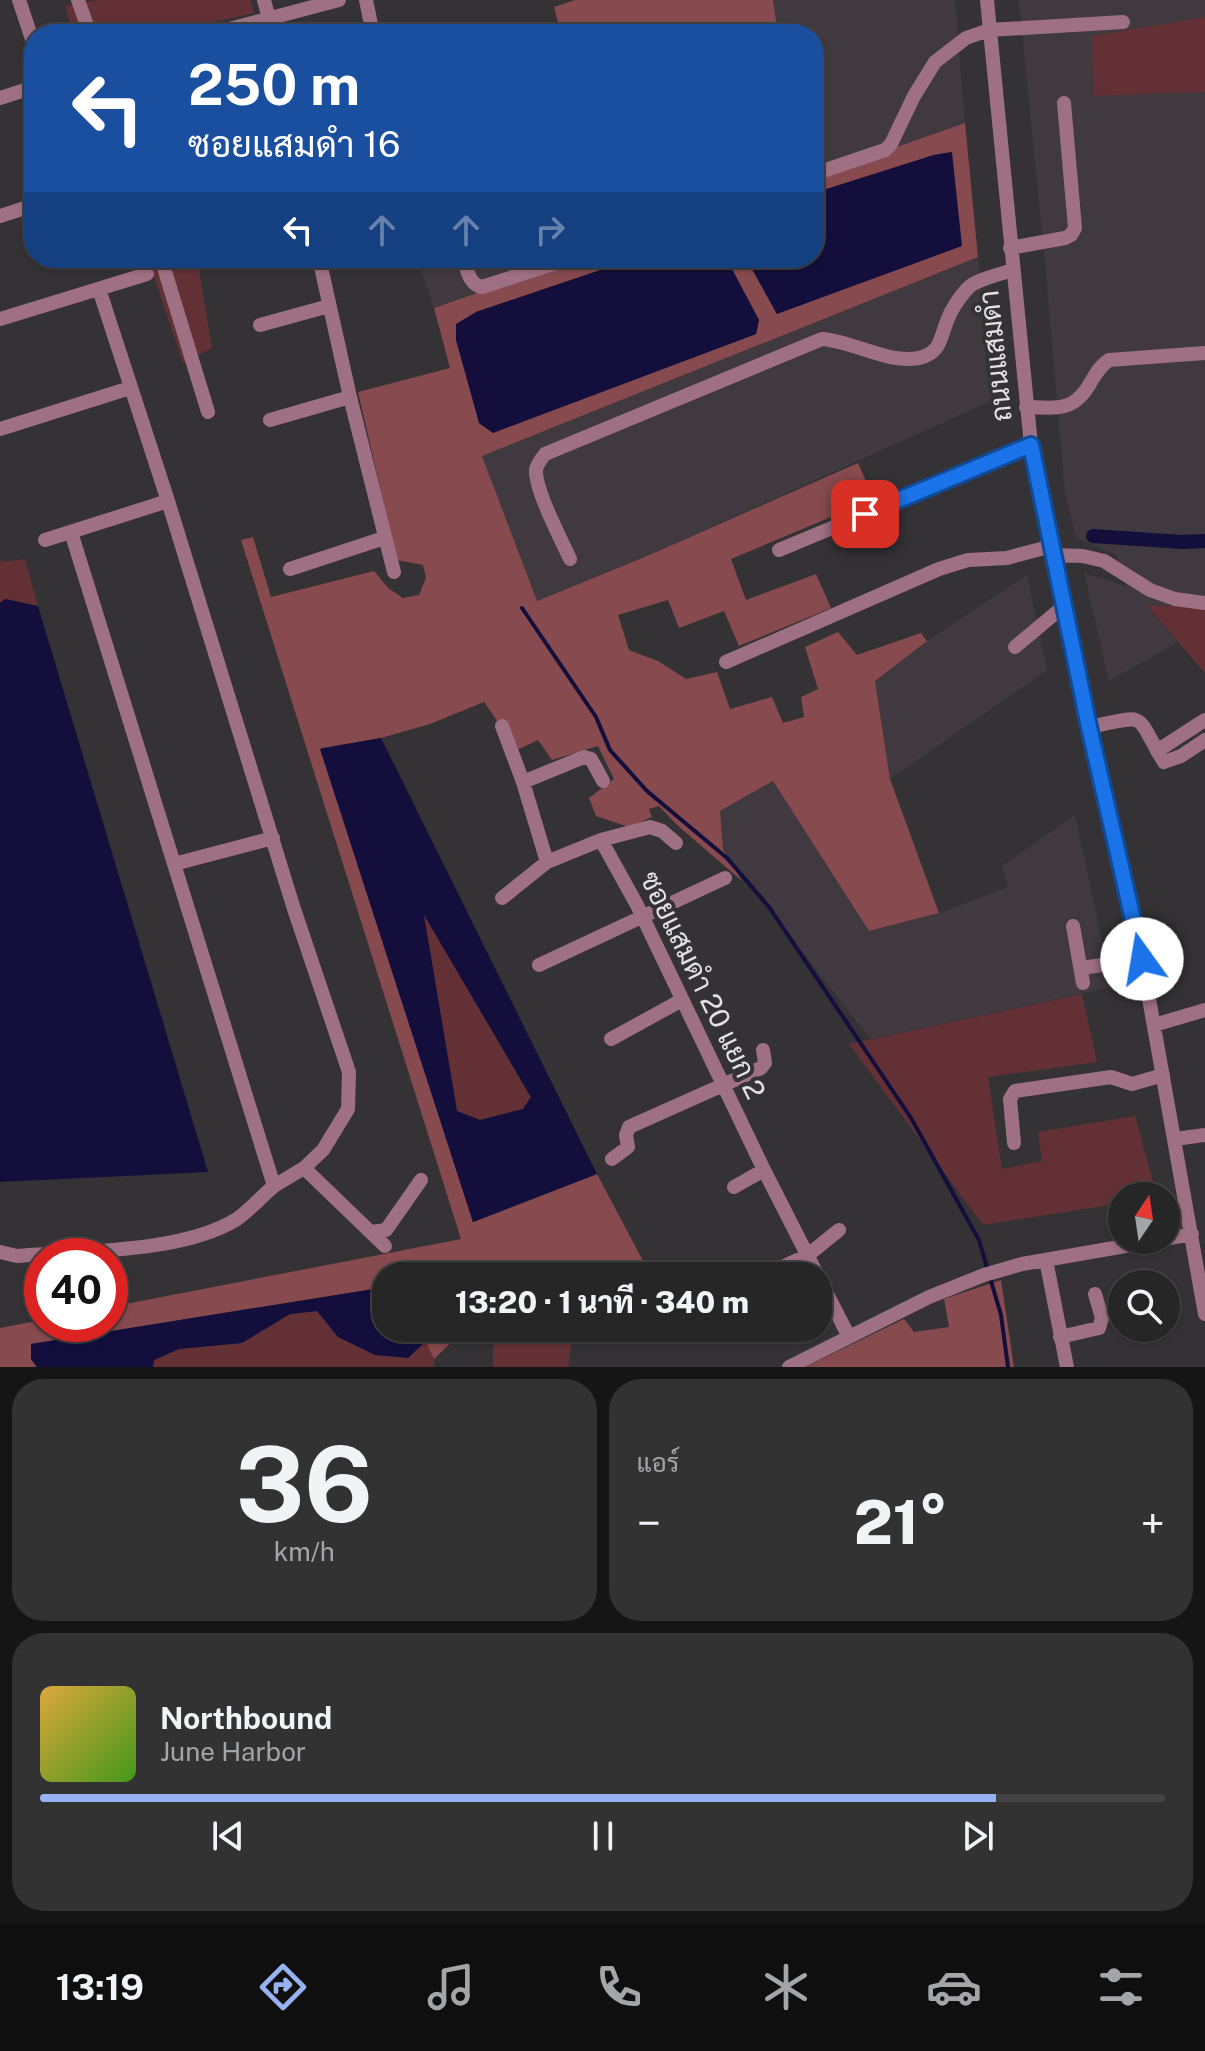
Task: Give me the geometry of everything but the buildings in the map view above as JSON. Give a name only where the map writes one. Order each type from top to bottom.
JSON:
[{"type":"street","points":[[19,0],[27,24]]},
{"type":"street","points":[[78,0],[86,24]]},
{"type":"street","points":[[264,0],[266,24]]},
{"type":"street","points":[[269,24],[339,0]]},
{"type":"street","points":[[366,0],[371,24]]},
{"type":"street","name":"ถนนแสมดำ","points":[[987,0],[1031,445],[1089,727],[1142,959],[1205,1311]]},
{"type":"street","points":[[824,171],[885,150],[935,62],[966,38],[989,30],[1123,22]]},
{"type":"street","points":[[0,98],[24,90]]},
{"type":"street","points":[[1010,248],[1065,238],[1075,228],[1064,103]]},
{"type":"street","points":[[0,216],[24,208]]},
{"type":"street","points":[[164,268],[208,412]]},
{"type":"street","points":[[321,268],[394,572]]},
{"type":"street","points":[[467,268],[475,285],[482,287],[540,268]]},
{"type":"street","points":[[570,559],[539,486],[536,470],[545,454],[822,339],[904,358],[919,358],[942,343],[947,322],[969,286],[1012,270]]},
{"type":"street","points":[[0,319],[147,274]]},
{"type":"street","points":[[0,1252],[17,1256],[193,1238],[236,1219],[274,1186],[304,1168],[323,1150],[348,1109],[349,1072],[99,289]]},
{"type":"street","points":[[260,325],[329,306]]},
{"type":"street","points":[[1026,407],[1074,404],[1109,360],[1205,353]]},
{"type":"street","points":[[0,429],[130,388]]},
{"type":"street","points":[[270,420],[350,397]]},
{"type":"street","points":[[779,550],[1031,445]]},
{"type":"street","points":[[45,540],[168,501]]},
{"type":"street","points":[[71,532],[274,1186]]},
{"type":"street","points":[[290,569],[384,538]]},
{"type":"street","points":[[726,662],[939,569],[968,560],[1007,558],[1053,550],[1104,561],[1150,590],[1175,599],[1205,603]]},
{"type":"street","points":[[1015,647],[1064,606]]},
{"type":"street","points":[[1089,727],[1135,718],[1142,722],[1164,762],[1205,740]]},
{"type":"street","points":[[1157,751],[1205,720]]},
{"type":"street","points":[[502,726],[547,862]]},
{"type":"street","points":[[523,782],[584,757],[591,759],[603,781]]},
{"type":"street","points":[[502,898],[547,862],[601,840],[650,827],[662,831],[676,843]]},
{"type":"street","points":[[174,864],[273,838]]},
{"type":"street","name":"ซอยแสมดำ 20 แยก 2","points":[[601,840],[848,1335]]},
{"type":"street","points":[[539,965],[725,878]]},
{"type":"street","points":[[1073,926],[1083,976],[1142,959]]},
{"type":"street","points":[[611,1039],[682,1000]]},
{"type":"street","points":[[1154,1025],[1205,1010]]},
{"type":"street","points":[[612,1159],[628,1147],[626,1135],[629,1127],[761,1068],[765,1063],[763,1050]]},
{"type":"street","points":[[1014,1143],[1010,1099],[1015,1091],[1111,1077],[1132,1084],[1163,1075]]},
{"type":"street","points":[[1175,1139],[1205,1135]]},
{"type":"street","points":[[304,1168],[385,1246]]},
{"type":"street","points":[[734,1187],[764,1170]]},
{"type":"street","points":[[371,1232],[386,1230],[421,1180]]},
{"type":"street","points":[[793,1262],[808,1255],[839,1230]]},
{"type":"street","points":[[1180,1236],[1192,1234]]},
{"type":"street","points":[[789,1367],[929,1297],[991,1273],[1108,1249]]},
{"type":"street","points":[[1046,1260],[1067,1367]]},
{"type":"street","points":[[1060,1337],[1099,1328],[1102,1318],[1095,1294]]},
{"type":"shaded area","points":[[98,0],[250,0],[254,13],[205,24],[71,24],[65,6]]},
{"type":"shaded area","points":[[575,0],[773,0],[777,24],[558,24],[554,7]]},
{"type":"shaded area","points":[[773,0],[955,0],[965,123],[824,172],[824,24],[777,24]]},
{"type":"shaded area","points":[[1019,0],[1205,0],[1205,17],[1092,36],[1094,96],[1205,92],[1205,605],[1147,607],[1178,642],[1109,681],[1084,573],[1126,586],[1117,555],[1076,538],[1065,493]]},
{"type":"shaded area","points":[[1205,17],[1205,92],[1094,96],[1091,36]]},
{"type":"shaded area","points":[[965,123],[978,257],[482,456],[537,601],[858,463],[874,499],[731,559],[746,600],[816,574],[831,608],[739,646],[724,611],[679,628],[668,600],[618,615],[629,650],[658,661],[686,679],[717,672],[730,709],[772,697],[783,723],[804,717],[801,697],[818,689],[805,647],[838,632],[857,655],[921,633],[927,641],[875,681],[890,779],[939,913],[869,931],[773,781],[720,811],[723,849],[742,881],[659,806],[649,809],[652,817],[629,827],[596,816],[589,798],[614,779],[598,746],[552,760],[538,740],[517,750],[484,702],[430,724],[381,738],[321,748],[473,1222],[597,1174],[644,1262],[372,1262],[372,1289],[128,1328],[128,1304],[461,1239],[241,540],[253,537],[271,597],[374,571],[388,588],[403,598],[419,595],[426,578],[423,565],[397,560],[358,392],[450,368],[434,308],[549,268],[606,268],[476,312],[479,423],[493,433],[756,334],[759,320],[731,268],[752,268],[777,314],[951,152],[824,190],[824,172]]},
{"type":"shaded area","points":[[952,152],[962,246],[777,314],[752,268],[824,268],[824,190]]},
{"type":"shaded area","points":[[978,257],[993,400],[647,556],[536,601],[482,456]]},
{"type":"shaded area","points":[[151,268],[199,268],[212,348],[183,363]]},
{"type":"shaded area","points":[[420,268],[549,268],[434,308]]},
{"type":"shaded area","points":[[606,268],[731,268],[759,320],[756,334],[493,433],[479,423],[456,340],[456,324],[476,312]]},
{"type":"shaded area","points":[[0,558],[2,562],[25,559],[38,606],[6,599],[0,603]]},
{"type":"shaded area","points":[[1027,575],[1047,670],[890,779],[875,681],[927,641]]},
{"type":"shaded area","points":[[5,599],[38,606],[208,1172],[0,1182],[0,603]]},
{"type":"shaded area","points":[[1205,605],[1205,673],[1147,606]]},
{"type":"shaded area","points":[[381,738],[597,1174],[473,1222],[320,749]],"holes":[[[424,915],[531,1097],[523,1109],[480,1120],[457,1111]]]},
{"type":"shaded area","points":[[773,781],[870,931],[940,913],[1008,887],[1002,866],[1075,815],[1112,987],[870,1039],[723,849],[719,811]]},
{"type":"shaded area","points":[[423,912],[531,1098],[524,1109],[480,1120],[457,1112]]},
{"type":"shaded area","points":[[1082,994],[1097,1062],[988,1077],[1002,1169],[1042,1161],[1038,1132],[1135,1116],[1153,1182],[1108,1182],[1108,1205],[983,1225],[849,1044]]},
{"type":"shaded area","points":[[1001,1280],[1014,1367],[805,1367],[904,1319],[914,1332],[949,1327],[944,1299]]},
{"type":"shaded area","points":[[372,1289],[372,1342],[425,1342],[408,1358],[375,1355],[338,1337],[317,1311],[290,1314],[242,1343],[179,1349],[154,1360],[153,1367],[37,1367],[31,1359],[31,1344],[128,1342],[128,1328]]},
{"type":"shaded area","points":[[318,1311],[338,1337],[408,1358],[426,1342],[434,1367],[153,1367],[154,1360],[179,1349],[242,1343],[290,1314]]},
{"type":"shaded area","points":[[24,1323],[24,1342],[43,1342],[31,1344],[31,1359],[37,1367],[0,1367],[0,1328]]},
{"type":"shaded area","points":[[426,1342],[452,1342],[434,1359]]},
{"type":"shaded area","points":[[493,1342],[572,1342],[568,1367],[493,1367]]},
{"type":"waterway","points":[[1093,536],[1205,541]]},
{"type":"waterway","points":[[522,608],[596,717],[610,750],[647,791],[727,858],[769,907],[911,1118],[979,1240],[1001,1315],[1008,1367]]},
{"type":"route","points":[[865,514],[1031,445],[1089,727],[1142,959]]}]
